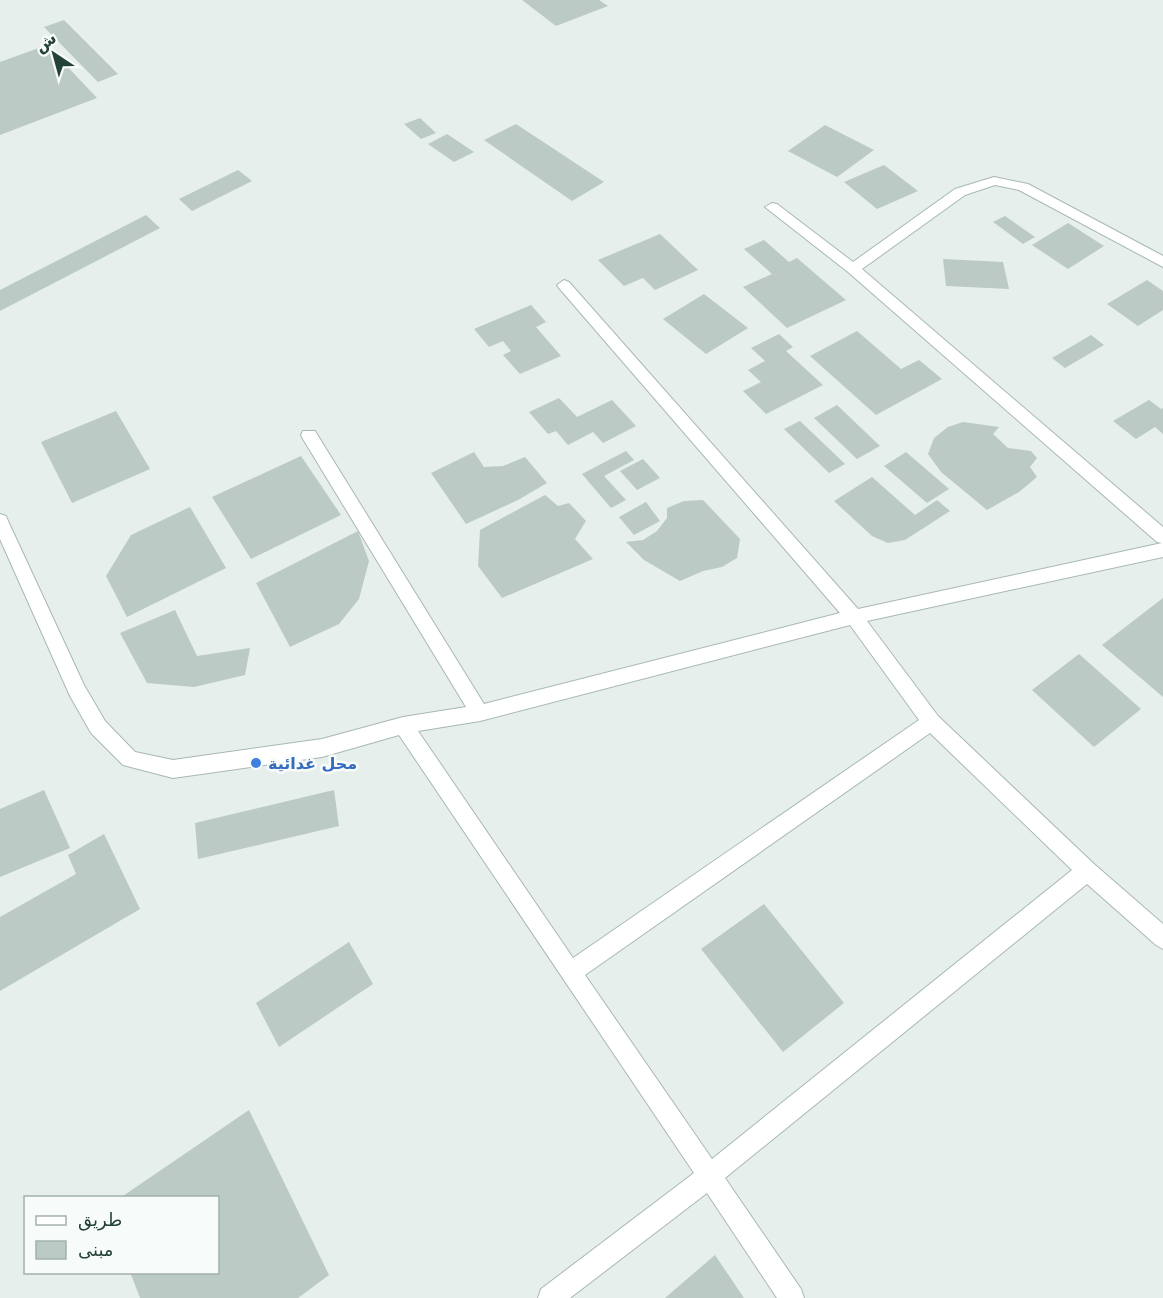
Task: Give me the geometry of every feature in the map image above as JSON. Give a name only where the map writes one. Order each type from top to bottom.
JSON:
[{"type":"street","points":[[853,269],[960,192],[994,181],[1023,187],[1163,262]]},
{"type":"street","points":[[772,207],[853,269],[1163,537]]},
{"type":"street","points":[[564,285],[854,617],[932,722],[1087,871],[1163,938]]},
{"type":"street","points":[[309,435],[480,713]]},
{"type":"street","points":[[0,521],[77,690],[98,727],[130,759],[173,769],[322,748],[403,725],[480,713],[854,617],[1163,550]]},
{"type":"street","points":[[570,973],[932,722]]},
{"type":"street","points":[[403,725],[792,1298]]},
{"type":"street","points":[[550,1298],[708,1177],[1087,871]]},
{"type":"building","points":[[522,0],[599,0],[608,6],[556,26]]},
{"type":"building","points":[[64,20],[118,74],[98,82],[44,27]]},
{"type":"building","points":[[47,45],[97,98],[0,135],[0,62]]},
{"type":"building","points":[[420,118],[436,133],[421,139],[404,124]]},
{"type":"building","points":[[516,124],[604,182],[572,201],[484,140]]},
{"type":"building","points":[[825,125],[874,150],[837,177],[788,151]]},
{"type":"building","points":[[447,134],[474,152],[454,162],[428,144]]},
{"type":"building","points":[[884,165],[918,191],[877,209],[844,182]]},
{"type":"building","points":[[238,170],[252,181],[192,211],[179,199]]},
{"type":"building","points":[[146,215],[160,228],[0,311],[0,290]]},
{"type":"building","points":[[1005,216],[1035,237],[1023,244],[993,222]]},
{"type":"building","points":[[1068,223],[1104,246],[1068,269],[1032,245]]},
{"type":"building","points":[[660,234],[698,270],[655,290],[643,278],[624,286],[598,260]]},
{"type":"building","points":[[764,240],[789,262],[797,258],[846,300],[787,328],[743,287],[772,274],[744,249]]},
{"type":"building","points":[[943,259],[1003,262],[1009,289],[946,286]]},
{"type":"building","points":[[1147,280],[1163,291],[1163,310],[1138,326],[1107,304]]},
{"type":"building","points":[[704,294],[748,328],[706,354],[663,319]]},
{"type":"building","points":[[531,305],[546,322],[536,327],[561,356],[520,374],[503,355],[511,351],[503,341],[489,347],[474,329]]},
{"type":"building","points":[[857,331],[901,369],[919,360],[942,379],[876,415],[810,356]]},
{"type":"building","points":[[779,334],[793,347],[786,351],[823,385],[766,414],[743,391],[761,382],[748,370],[765,361],[751,348]]},
{"type":"building","points":[[1091,335],[1104,345],[1065,368],[1052,358]]},
{"type":"building","points":[[559,398],[577,417],[612,400],[636,426],[603,443],[593,432],[568,445],[556,431],[548,434],[529,412]]},
{"type":"building","points":[[1149,400],[1161,409],[1163,408],[1163,434],[1155,427],[1136,439],[1113,421]]},
{"type":"building","points":[[837,405],[880,446],[857,459],[814,418]]},
{"type":"building","points":[[116,411],[150,469],[72,503],[41,442]]},
{"type":"building","points":[[800,421],[845,464],[829,473],[784,429]]},
{"type":"building","points":[[963,422],[999,427],[993,434],[1008,448],[1031,451],[1037,458],[1030,467],[1037,477],[1019,492],[987,510],[941,472],[928,454],[934,438],[948,427]]},
{"type":"building","points":[[626,451],[634,460],[604,476],[626,500],[611,508],[582,474]]},
{"type":"building","points":[[474,452],[484,467],[503,466],[525,457],[547,483],[518,500],[466,524],[431,473]]},
{"type":"building","points":[[906,452],[949,489],[927,503],[884,466]]},
{"type":"building","points":[[301,456],[341,515],[251,559],[212,497]]},
{"type":"building","points":[[643,459],[660,478],[637,490],[620,471]]},
{"type":"building","points":[[872,477],[915,515],[937,500],[950,511],[905,540],[888,543],[872,536],[834,501]]},
{"type":"building","points":[[545,495],[558,506],[569,503],[586,521],[575,539],[593,559],[502,598],[478,566],[480,530]]},
{"type":"building","points":[[703,500],[740,539],[737,558],[722,567],[703,571],[680,581],[644,560],[626,542],[643,540],[657,531],[667,518],[667,508],[684,501]]},
{"type":"building","points":[[646,502],[660,521],[634,535],[619,517]]},
{"type":"building","points":[[190,507],[226,568],[127,617],[106,576],[131,535]]},
{"type":"building","points":[[358,531],[369,561],[359,599],[339,624],[290,647],[256,583]]},
{"type":"building","points":[[1163,598],[1163,697],[1102,645]]},
{"type":"building","points":[[175,610],[197,656],[250,648],[245,675],[194,687],[147,683],[120,633]]},
{"type":"building","points":[[1079,654],[1141,709],[1094,747],[1032,690]]},
{"type":"building","points":[[44,790],[70,848],[0,877],[0,809]]},
{"type":"building","points":[[334,790],[339,826],[198,859],[195,823]]},
{"type":"building","points":[[104,834],[140,909],[0,991],[0,917],[76,874],[68,855]]},
{"type":"building","points":[[764,904],[844,1003],[783,1052],[701,949]]},
{"type":"building","points":[[349,942],[373,984],[279,1047],[256,1003]]},
{"type":"building","points":[[249,1110],[329,1275],[298,1298],[140,1298],[131,1274],[219,1274],[219,1196],[123,1196]]},
{"type":"building","points":[[715,1255],[744,1298],[665,1298]]},
{"type":"place","name":"محل غدائية","points":[[256,763]]}]
